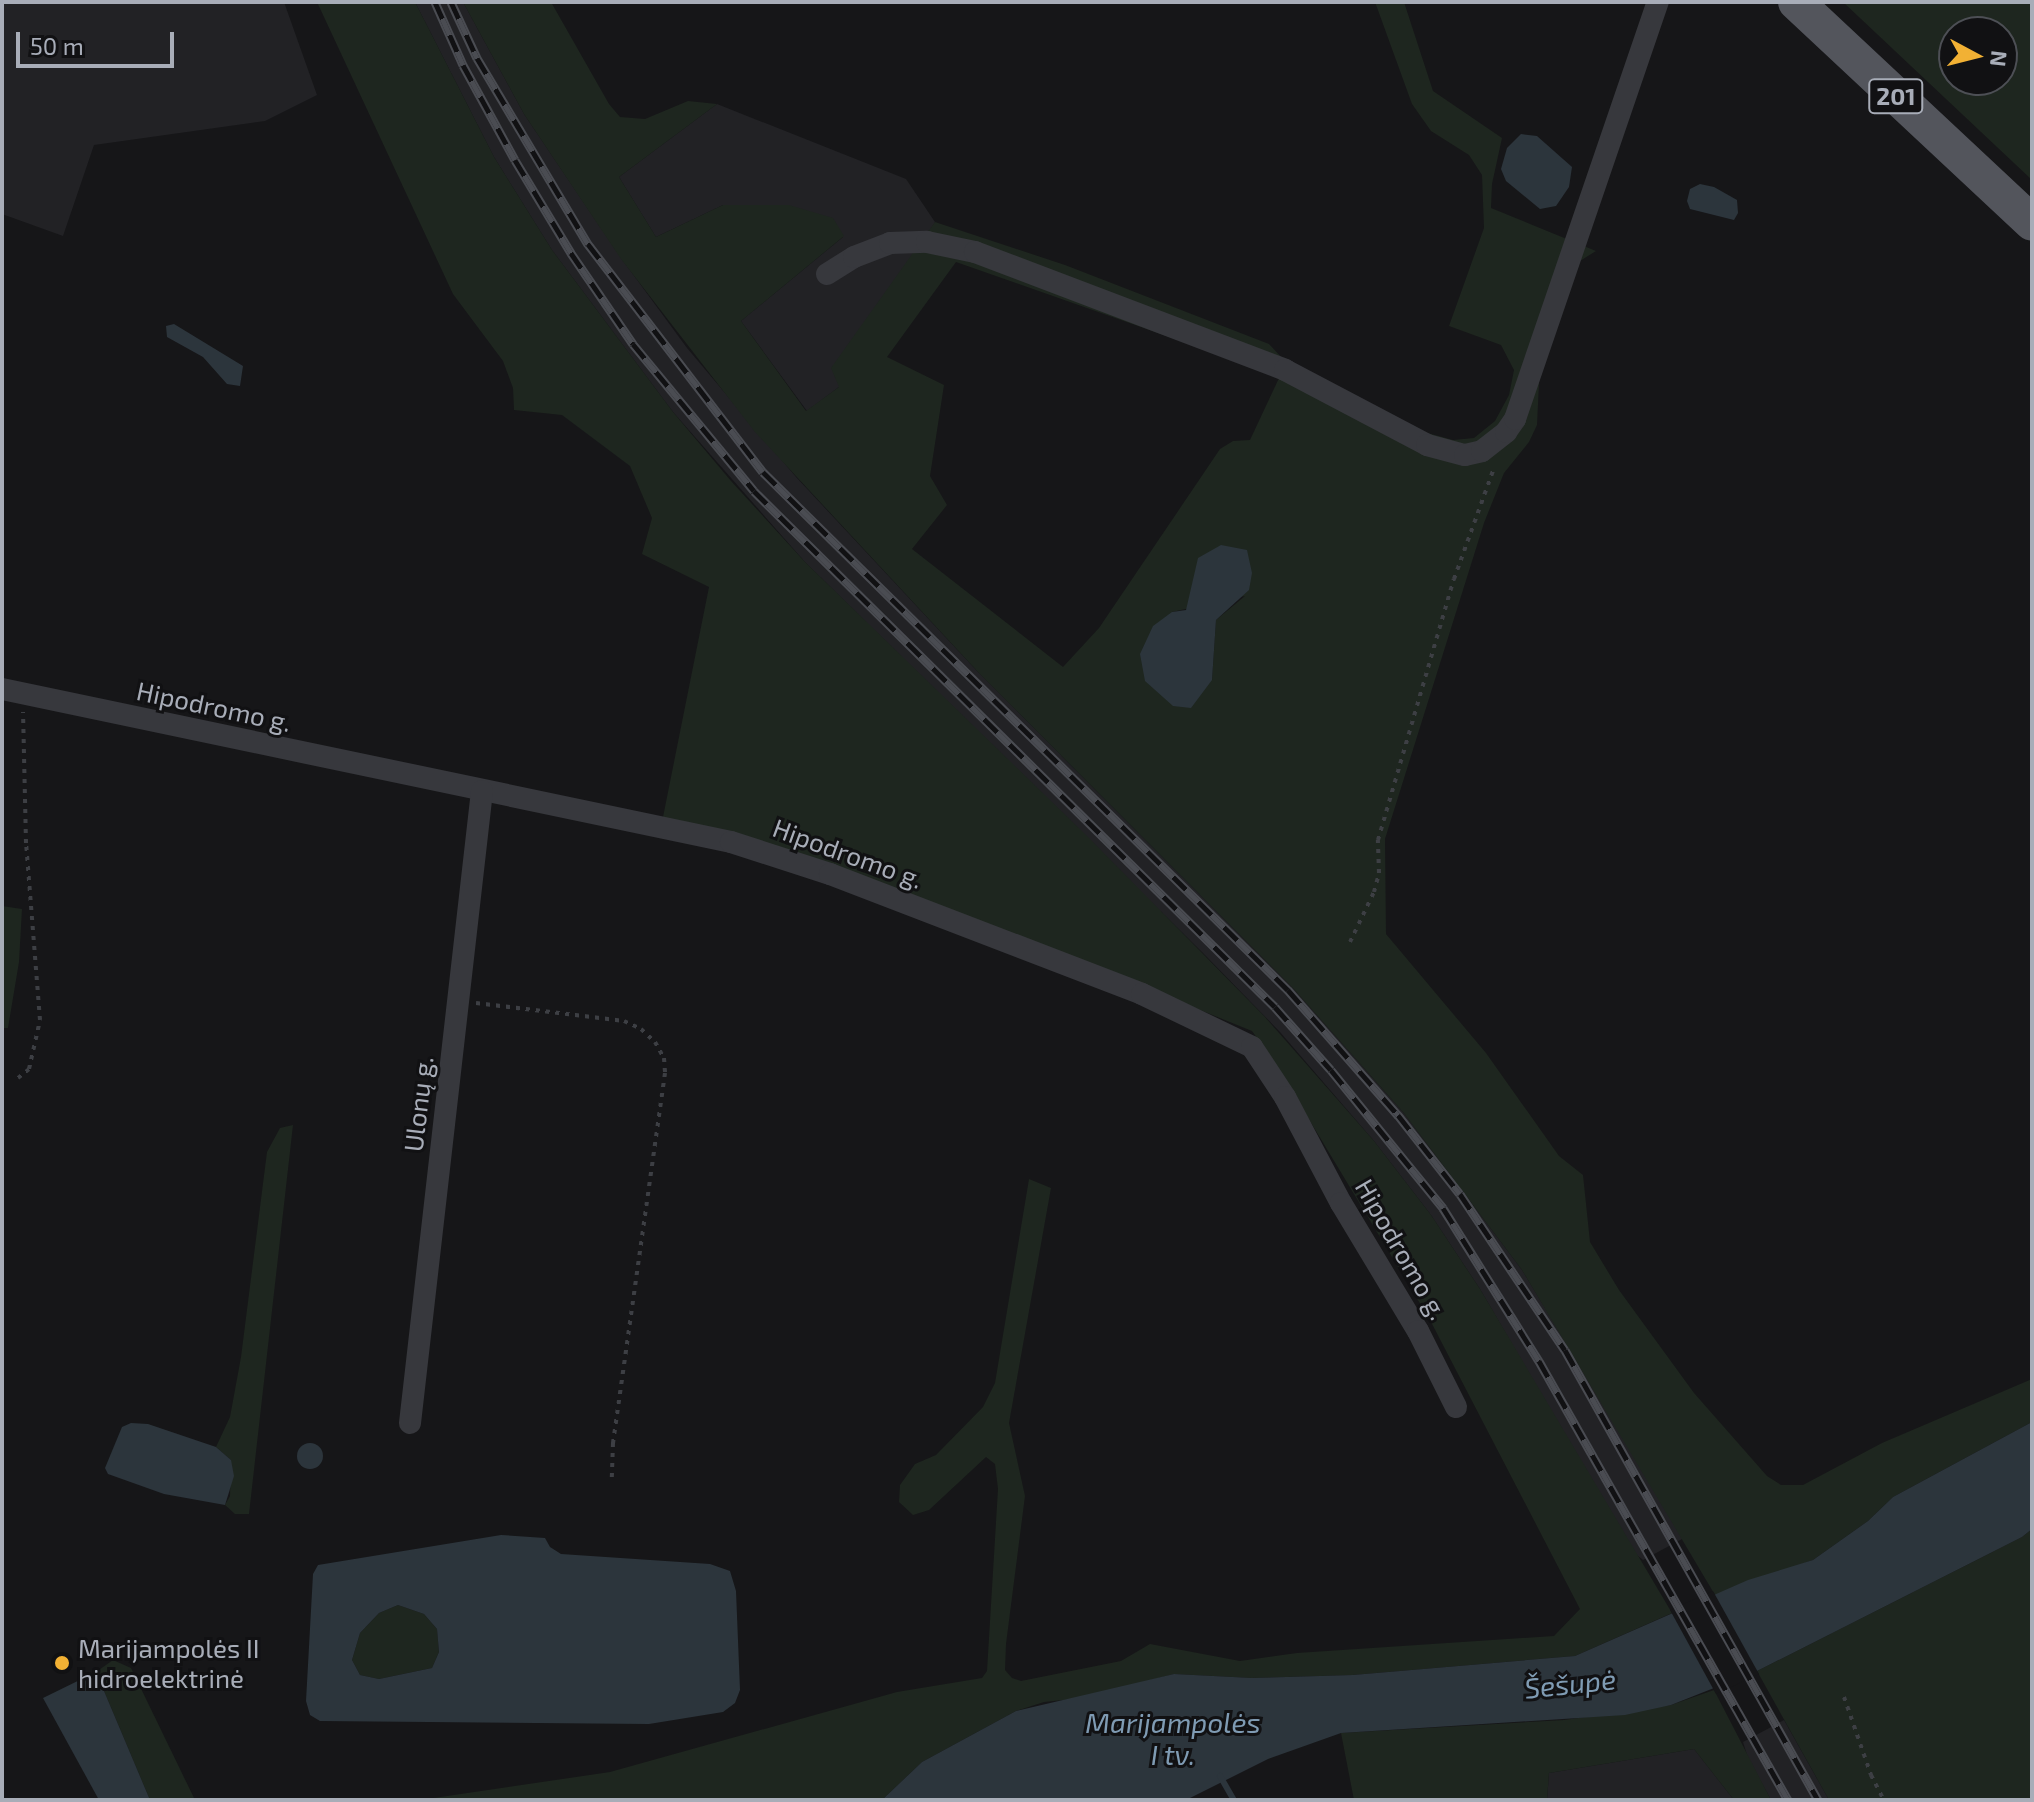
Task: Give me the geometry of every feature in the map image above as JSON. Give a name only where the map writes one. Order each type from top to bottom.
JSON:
[{"type":"main road","name":"201","points":[[1796,2],[2032,223]]},
{"type":"street","points":[[827,274],[854,257],[890,243],[927,242],[975,252],[1285,370],[1438,448],[1465,455],[1482,451],[1506,432],[1515,419],[1658,2]]},
{"type":"street","name":"Hipodromo g.","points":[[13,691],[731,842],[817,870],[1142,994],[1252,1047],[1285,1097],[1341,1203],[1418,1331],[1456,1407]]},
{"type":"street","name":"Ulonų g.","points":[[410,1423],[482,791]]},
{"type":"path","points":[[1350,942],[1374,892],[1379,873],[1378,840],[1454,579],[1506,432]]},
{"type":"path","points":[[13,691],[40,1020],[29,1069],[18,1078]]},
{"type":"path","points":[[458,1000],[624,1021],[641,1029],[655,1042],[664,1058],[665,1073],[613,1443],[612,1479]]},
{"type":"path","points":[[1844,1697],[1871,1775],[1884,1800]]},
{"type":"shaded area","points":[[2,2],[284,2],[317,95],[265,121],[94,145],[63,236],[2,214]]},
{"type":"shaded area","points":[[317,2],[415,2],[494,157],[552,250],[673,412],[731,481],[805,562],[1088,837],[1265,1017],[1374,1141],[1431,1215],[1480,1289],[1672,1613],[1575,1656],[1353,1675],[1252,1678],[1174,1674],[1083,1698],[1044,1702],[1016,1711],[922,1762],[882,1800],[420,1800],[610,1772],[897,1692],[982,1678],[987,1671],[998,1489],[995,1464],[986,1457],[929,1510],[913,1515],[899,1502],[900,1485],[915,1464],[936,1455],[983,1407],[995,1383],[1029,1179],[1051,1188],[1009,1423],[1025,1496],[1006,1644],[1005,1670],[1012,1678],[1021,1681],[1121,1661],[1150,1644],[1240,1661],[1297,1653],[1554,1636],[1580,1609],[1430,1320],[1275,1063],[1252,1031],[1062,954],[662,822],[709,587],[642,554],[652,518],[630,466],[562,415],[514,410],[513,388],[503,361],[453,294]]},
{"type":"shaded area","points":[[415,2],[463,2],[524,114],[621,258],[687,348],[796,477],[979,673],[1292,987],[1403,1112],[1522,1270],[1684,1538],[1643,1560],[1633,1552],[1480,1289],[1431,1215],[1374,1141],[1280,1032],[1202,952],[805,562],[673,412],[552,250],[494,157]]},
{"type":"shaded area","points":[[463,2],[551,2],[609,104],[620,117],[645,119],[688,101],[717,104],[619,177],[656,237],[723,205],[789,205],[833,218],[844,236],[741,321],[806,411],[839,387],[831,368],[935,222],[1065,265],[1269,344],[1283,359],[1424,432],[1453,440],[1474,438],[1495,421],[1509,395],[1514,370],[1501,345],[1449,326],[1484,228],[1482,175],[1469,155],[1431,131],[1412,104],[1375,2],[1404,2],[1433,91],[1502,138],[1492,184],[1491,208],[1596,251],[1580,261],[1540,363],[1537,425],[1529,442],[1504,473],[1484,523],[1385,839],[1386,934],[1486,1053],[1559,1156],[1583,1175],[1590,1242],[1619,1290],[1694,1393],[1767,1476],[1781,1485],[1803,1485],[1882,1443],[2032,1379],[2032,1422],[1893,1497],[1868,1521],[1813,1560],[1715,1595],[1522,1270],[1403,1112],[1292,987],[979,673],[755,432],[621,259],[524,114]],"holes":[[[956,262],[1280,376],[1250,440],[1233,441],[1220,449],[1099,628],[1063,667],[912,549],[947,505],[930,476],[944,385],[887,357]],[[1245,596],[1216,620],[1212,680],[1172,612]]]},
{"type":"shaded area","points":[[1843,2],[2032,2],[2032,180],[1943,96],[2018,96],[2018,16],[1938,16],[1938,91]]},
{"type":"shaded area","points":[[717,104],[906,179],[935,222],[839,387],[807,411],[741,321],[843,237],[723,205],[656,237],[619,177]]},
{"type":"shaded area","points":[[2,906],[22,909],[19,962],[8,1028],[2,1028]]},
{"type":"shaded area","points":[[293,1125],[249,1514],[235,1514],[225,1505],[230,1496],[231,1460],[216,1447],[230,1417],[241,1357],[267,1152],[280,1128]]},
{"type":"shaded area","points":[[2032,1529],[2032,1800],[1829,1800],[1757,1671],[2022,1537]]},
{"type":"shaded area","points":[[398,1605],[424,1614],[437,1629],[439,1652],[432,1668],[379,1679],[360,1675],[352,1660],[360,1633],[379,1613]]},
{"type":"shaded area","points":[[113,1660],[131,1668],[195,1800],[150,1800],[96,1672]]},
{"type":"shaded area","points":[[1714,1690],[1771,1800],[1734,1800],[1694,1749],[1549,1773],[1547,1800],[1354,1800],[1341,1733],[1564,1720],[1671,1705]]},
{"type":"shaded area","points":[[1784,1720],[1829,1800],[1771,1800],[1748,1758],[1743,1742]]},
{"type":"shaded area","points":[[1694,1749],[1734,1800],[1547,1800],[1549,1773]]},
{"type":"water","points":[[1521,134],[1537,136],[1572,167],[1569,187],[1556,206],[1540,209],[1506,181],[1501,169],[1507,148]]},
{"type":"water","points":[[1700,184],[1714,187],[1737,200],[1738,213],[1734,220],[1690,209],[1687,201],[1690,189]]},
{"type":"water","points":[[174,324],[243,366],[240,386],[227,384],[203,357],[167,337],[166,326]]},
{"type":"water","points":[[1221,545],[1247,550],[1252,573],[1249,590],[1216,620],[1212,680],[1191,708],[1173,706],[1145,681],[1140,654],[1153,626],[1172,612],[1186,610],[1198,558]]},
{"type":"water","name":"Marijampolės I tv.","points":[[2032,1422],[2032,1529],[2022,1537],[1757,1671],[1671,1705],[1625,1715],[1341,1733],[1268,1759],[1186,1800],[882,1800],[922,1762],[1016,1711],[1174,1674],[1252,1678],[1353,1675],[1575,1656],[1748,1580],[1813,1560],[1868,1521],[1893,1497]]},
{"type":"water","points":[[131,1423],[148,1424],[216,1447],[231,1460],[234,1476],[225,1505],[164,1494],[108,1474],[105,1468],[122,1427]]},
{"type":"water","points":[[310,1443],[319,1447],[323,1456],[319,1465],[310,1469],[301,1465],[297,1456],[301,1447]]},
{"type":"water","points":[[501,1535],[545,1538],[550,1547],[561,1554],[710,1564],[730,1571],[736,1591],[740,1690],[735,1703],[723,1712],[649,1724],[320,1721],[310,1715],[306,1701],[313,1574],[318,1565]],"holes":[[[398,1605],[424,1614],[437,1629],[439,1652],[432,1668],[379,1679],[360,1675],[352,1660],[360,1633],[379,1613]]]},
{"type":"water","points":[[96,1672],[150,1800],[99,1800],[43,1698]]},
{"type":"pier","points":[[1713,1591],[1759,1674],[1716,1694],[1670,1610]]},
{"type":"waterway","points":[[1220,1776],[1234,1800]]},
{"type":"railway","points":[[435,2],[463,65],[571,253],[633,344],[754,491],[1275,1007],[1331,1070],[1443,1208],[1539,1361],[1788,1800]]},
{"type":"railway","points":[[451,2],[477,58],[588,244],[763,472],[1288,990],[1398,1115],[1460,1194],[1565,1350],[1818,1800]]},
{"type":"place","name":"Marijampolės II hidroelektrinė","points":[[62,1663]]},
{"type":"water label","name":"Šešupė","points":[[1570,1683]]}]
